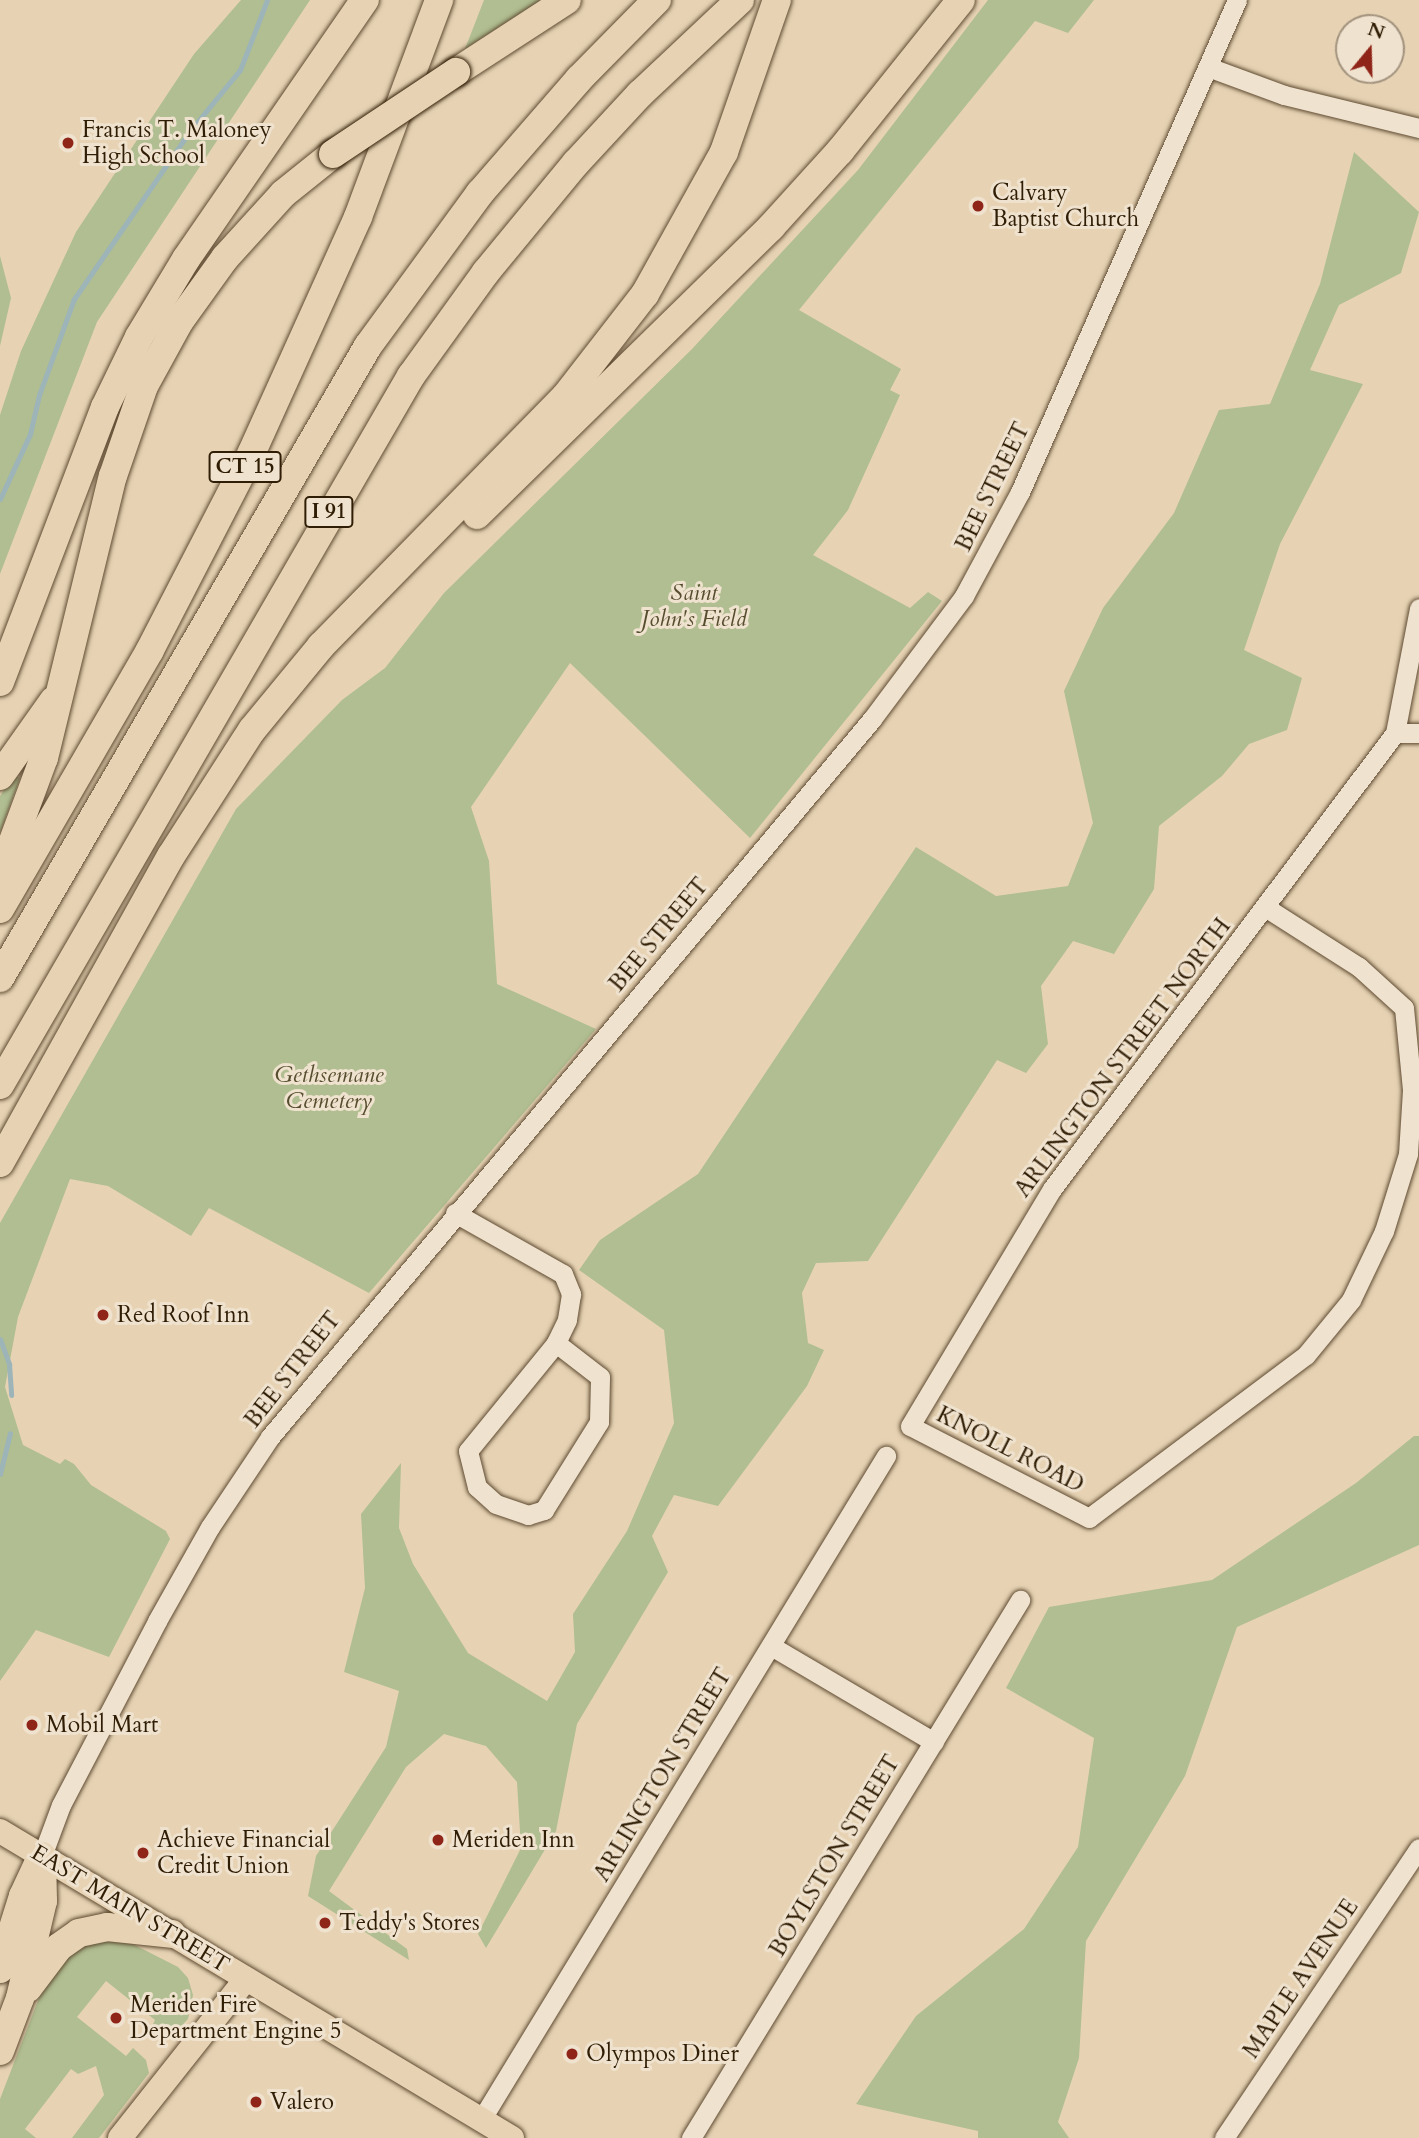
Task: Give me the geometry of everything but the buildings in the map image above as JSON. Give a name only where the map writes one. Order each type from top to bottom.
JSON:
[{"type":"highway","points":[[0,682],[105,407],[134,345],[186,259],[365,0]]},
{"type":"highway","name":"CT 15","points":[[0,909],[150,650],[252,452],[358,216],[439,0]]},
{"type":"highway","points":[[0,876],[37,781],[55,698],[122,445],[153,367],[225,258],[284,194],[332,154],[567,0]]},
{"type":"highway","name":"I 91","points":[[0,978],[368,346],[480,193],[579,79],[657,0]]},
{"type":"highway","name":"I 91","points":[[0,1085],[411,376],[486,272],[568,173],[640,94],[740,0]]},
{"type":"highway","points":[[0,1163],[201,806],[253,730],[321,646],[539,426],[623,326],[710,181],[766,38],[777,0]]},
{"type":"highway","points":[[321,646],[386,602],[729,271],[840,151],[961,0]]},
{"type":"highway","points":[[0,776],[55,698]]},
{"type":"highway","points":[[1,1965],[23,1896],[42,1856]]},
{"type":"highway","points":[[0,2051],[16,2008],[43,1901],[42,1856]]},
{"type":"highway","points":[[0,1908],[1,1965]]},
{"type":"highway","points":[[16,2008],[52,1955],[79,1933],[107,1927],[172,1934]]},
{"type":"main road","name":"EAST MAIN STREET","points":[[0,1831],[512,2138]]},
{"type":"main road","points":[[120,2138],[246,1979]]},
{"type":"street","name":"BEE STREET","points":[[42,1856],[61,1805],[93,1743],[229,1496],[305,1392],[872,719],[964,596],[1020,492],[1237,0]]},
{"type":"street","points":[[1208,67],[1284,95],[1419,128]]},
{"type":"street","points":[[1419,608],[1395,733],[1419,733]]},
{"type":"street","name":"ARLINGTON STREET NORTH","points":[[909,1426],[1052,1189],[1395,733]]},
{"type":"street","name":"KNOLL ROAD","points":[[909,1426],[1089,1518],[1306,1355],[1351,1300],[1384,1231],[1408,1154],[1412,1090],[1404,1008],[1359,967],[1265,907]]},
{"type":"street","points":[[455,1213],[563,1274],[571,1294],[567,1320],[556,1343],[468,1451],[477,1487],[496,1504],[528,1515],[544,1510],[599,1422],[600,1377],[556,1343]]},
{"type":"street","name":"ARLINGTON STREET","points":[[481,2120],[886,1456]]},
{"type":"street","name":"BOYLSTON STREET","points":[[691,2138],[1020,1600]]},
{"type":"street","points":[[771,1646],[934,1742]]},
{"type":"street","name":"MAPLE AVENUE","points":[[1224,2138],[1419,1848]]},
{"type":"green space","points":[[241,0],[310,0],[97,322],[0,574],[0,415],[21,351],[76,232],[194,54]]},
{"type":"green space","points":[[484,0],[541,0],[465,49]]},
{"type":"green space","points":[[988,0],[1094,0],[1068,33],[1035,21],[799,310],[901,369],[890,390],[900,395],[848,510],[813,555],[910,608],[928,592],[942,601],[750,838],[570,663],[471,807],[489,861],[497,984],[596,1029],[369,1293],[209,1208],[191,1236],[108,1186],[70,1179],[18,1317],[5,1387],[23,1445],[60,1464],[65,1459],[74,1464],[91,1485],[166,1531],[170,1539],[109,1657],[36,1630],[0,1681],[0,1223],[236,809],[342,700],[385,668],[444,593],[692,349],[858,170]]},
{"type":"green space","points":[[1354,152],[1419,212],[1401,273],[1339,305],[1310,370],[1363,384],[1280,544],[1244,650],[1302,678],[1287,730],[1249,744],[1222,776],[1159,826],[1154,889],[1114,954],[1073,941],[1041,986],[1048,1044],[1026,1073],[997,1060],[868,1261],[816,1263],[802,1293],[808,1343],[824,1350],[807,1386],[718,1506],[674,1495],[652,1536],[668,1572],[577,1724],[556,1831],[486,1948],[478,1934],[521,1848],[517,1782],[486,1746],[444,1734],[406,1767],[329,1891],[407,1949],[409,1960],[308,1896],[316,1856],[386,1747],[399,1691],[344,1672],[365,1588],[361,1514],[401,1463],[399,1528],[413,1564],[468,1653],[547,1701],[575,1652],[573,1614],[627,1531],[674,1423],[664,1330],[579,1270],[600,1240],[698,1174],[916,847],[996,896],[1068,886],[1093,823],[1064,691],[1103,608],[1174,513],[1219,410],[1270,404],[1320,284]]},
{"type":"green space","points":[[0,256],[11,298],[0,346]]},
{"type":"green space","points":[[13,776],[20,778],[0,833],[0,796]]},
{"type":"green space","points":[[1414,1436],[1419,1436],[1419,1545],[1237,1627],[1185,1776],[1086,1941],[1079,2058],[1058,2122],[1069,2138],[978,2138],[978,2131],[856,2104],[916,2016],[1024,1929],[1078,1847],[1094,1738],[1006,1688],[1049,1607],[1212,1580],[1356,1483]]},
{"type":"green space","points":[[121,1938],[178,1967],[188,1978],[193,1995],[188,2019],[173,2035],[160,2034],[152,2026],[155,2020],[106,1981],[77,2017],[126,2056],[133,2048],[146,2060],[149,2073],[99,2138],[72,2138],[104,2095],[96,2066],[78,2074],[71,2069],[25,2129],[36,2138],[0,2138],[0,2099],[44,1985],[76,1942]]},
{"type":"waterway","points":[[0,499],[30,434],[39,395],[74,299],[189,132],[240,70],[267,0]]},
{"type":"waterway","points":[[0,1339],[9,1364],[11,1395]]},
{"type":"waterway","points":[[0,1474],[10,1433]]},
{"type":"place","name":"Francis T. Maloney High School","points":[[68,143]]},
{"type":"place","name":"Calvary Baptist Church","points":[[978,206]]},
{"type":"place","name":"Red Roof Inn","points":[[103,1315]]},
{"type":"place","name":"Mobil Mart","points":[[32,1725]]},
{"type":"place","name":"Meriden Inn","points":[[438,1840]]},
{"type":"place","name":"Achieve Financial Credit Union","points":[[143,1853]]},
{"type":"place","name":"Teddy's Stores","points":[[325,1923]]},
{"type":"place","name":"Meriden Fire Department Engine 5","points":[[116,2018]]},
{"type":"place","name":"Olympos Diner","points":[[572,2054]]},
{"type":"place","name":"Valero","points":[[256,2102]]},
{"type":"park label","name":"Saint John's Field","points":[[694,606]]},
{"type":"park label","name":"Gethsemane Cemetery","points":[[329,1088]]}]
